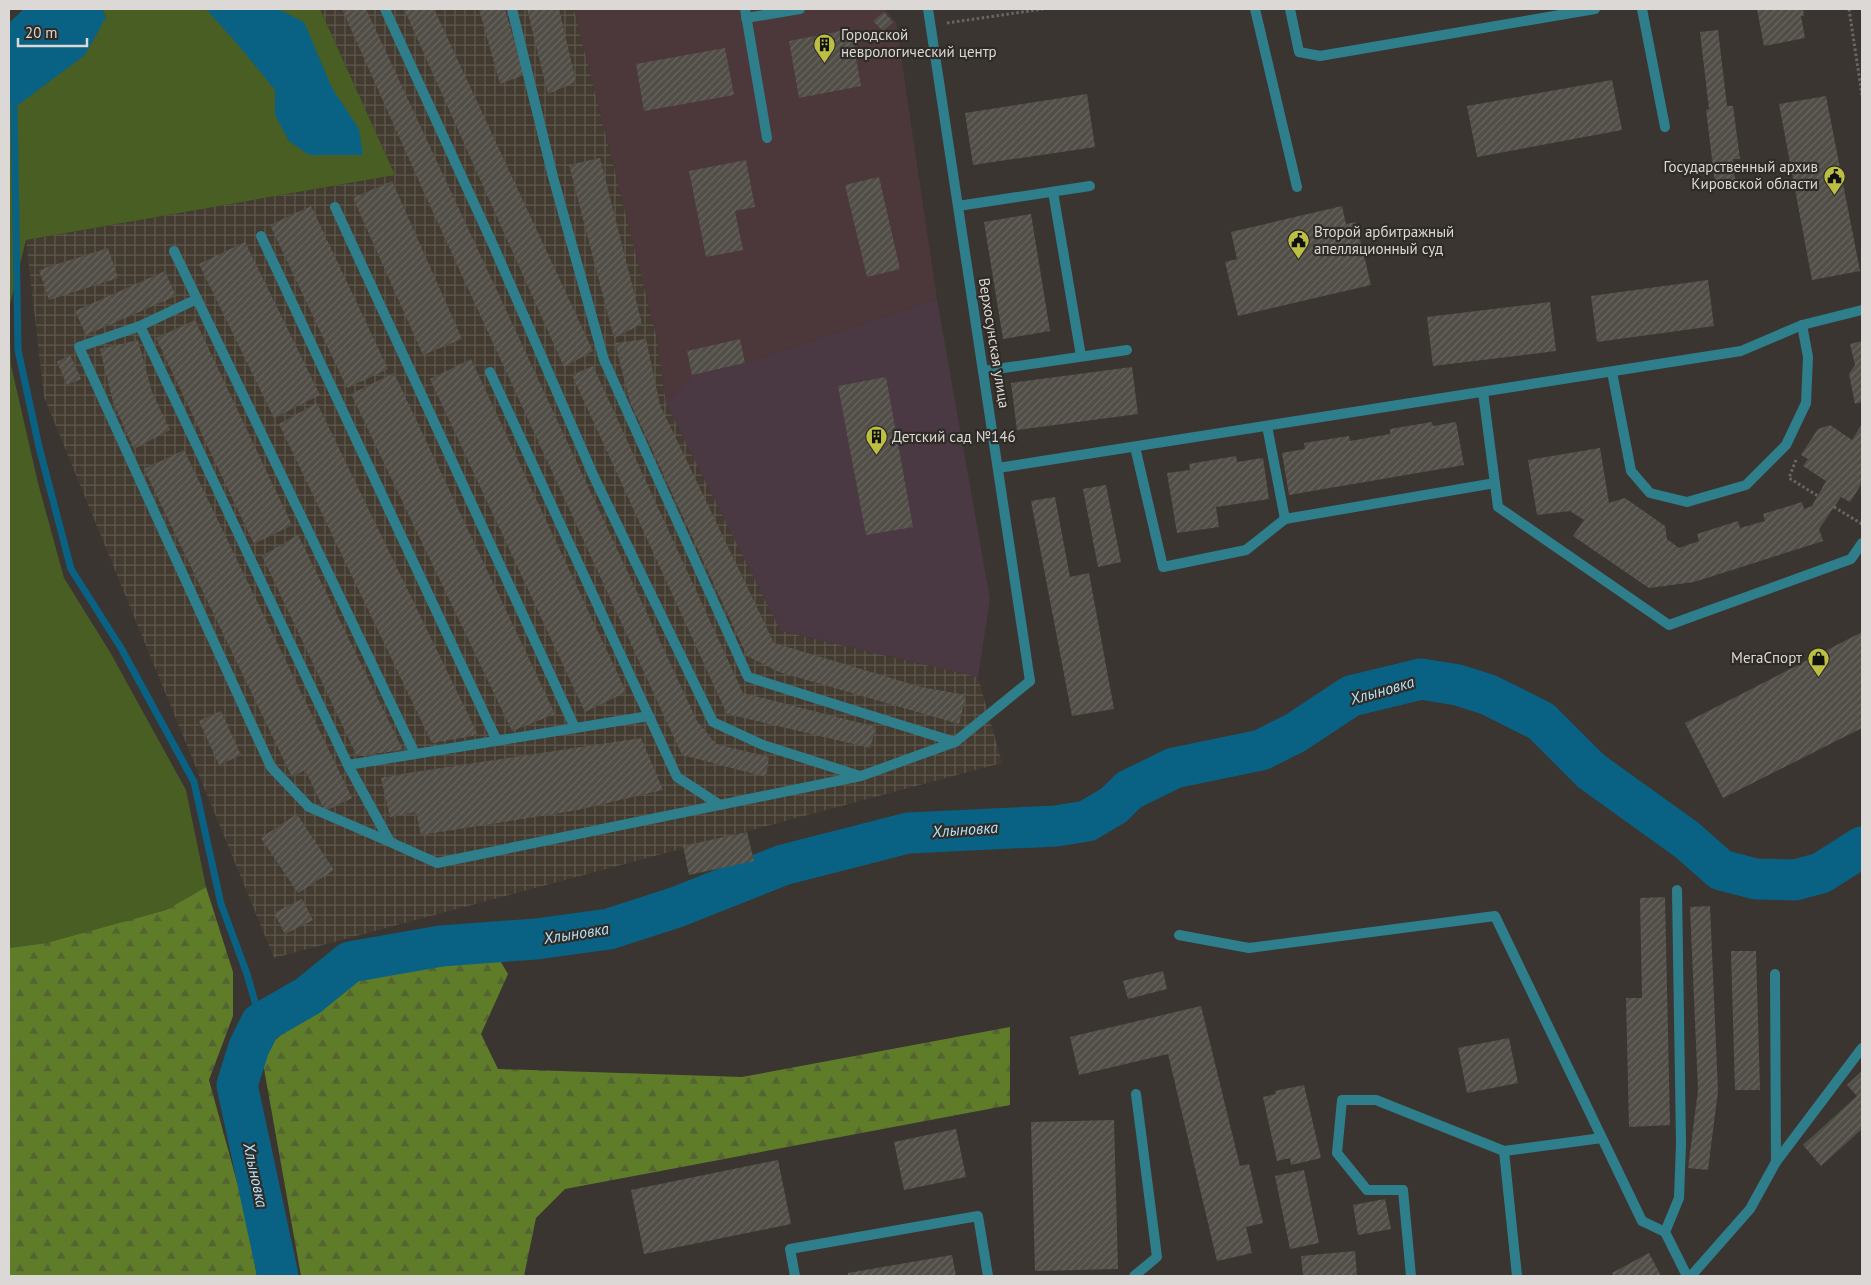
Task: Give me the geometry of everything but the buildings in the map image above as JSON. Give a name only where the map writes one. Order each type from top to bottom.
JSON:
[{"type":"street","points":[[385,9],[494,246],[594,477],[713,722],[764,745],[861,776]]},
{"type":"street","points":[[512,9],[553,177],[604,360],[748,677],[955,742]]},
{"type":"street","points":[[767,138],[745,13],[800,9]]},
{"type":"street","name":"Верхосунская улица","points":[[928,9],[1030,681],[955,742]]},
{"type":"street","points":[[1255,9],[1298,187]]},
{"type":"street","points":[[1290,9],[1299,52],[1320,56],[1596,9]]},
{"type":"street","points":[[1642,9],[1665,127]]},
{"type":"street","points":[[958,206],[1090,186]]},
{"type":"street","points":[[1053,192],[1081,356]]},
{"type":"street","points":[[335,207],[575,728]]},
{"type":"street","points":[[261,236],[497,741]]},
{"type":"street","points":[[174,251],[416,754]]},
{"type":"street","points":[[197,299],[140,326],[79,347],[271,766],[309,808],[437,863],[861,776],[955,742]]},
{"type":"street","points":[[998,468],[1741,351],[1802,325],[1862,310]]},
{"type":"street","points":[[1612,372],[1631,471],[1650,493],[1686,502],[1746,485],[1786,445],[1806,403],[1808,357],[1802,325]]},
{"type":"street","points":[[140,326],[348,765],[390,842]]},
{"type":"street","points":[[983,371],[1126,350]]},
{"type":"street","points":[[490,372],[677,777],[720,805]]},
{"type":"street","points":[[1483,392],[1498,507],[1669,625],[1851,559],[1862,543]]},
{"type":"street","points":[[1268,426],[1285,519]]},
{"type":"street","points":[[1135,447],[1163,567],[1246,550],[1285,519],[1495,483]]},
{"type":"street","points":[[348,765],[649,716]]},
{"type":"street","points":[[1665,1232],[1680,1198],[1681,1144],[1677,890]]},
{"type":"street","points":[[1179,935],[1249,948],[1495,916],[1642,1221],[1665,1232],[1689,1276],[1750,1209],[1776,1162],[1862,1048]]},
{"type":"street","points":[[1775,974],[1776,1162]]},
{"type":"street","points":[[1134,1276],[1157,1257],[1136,1094]]},
{"type":"street","points":[[1411,1276],[1403,1190],[1367,1190],[1337,1153],[1342,1100],[1376,1100],[1504,1151],[1602,1138]]},
{"type":"street","points":[[1504,1151],[1517,1276]]},
{"type":"street","points":[[795,1276],[790,1249],[978,1216],[988,1276]]},
{"type":"path","points":[[931,26],[1042,9]]},
{"type":"path","points":[[1849,9],[1862,95]]},
{"type":"path","points":[[1834,507],[1862,524]]},
{"type":"shaded area","points":[[320,9],[574,9],[657,338],[666,403],[781,631],[978,677],[1002,763],[274,958],[44,397],[26,240],[395,175]]},
{"type":"shaded area","points":[[574,9],[884,9],[896,22],[937,299],[745,363],[692,375],[666,403],[657,338]]},
{"type":"shaded area","points":[[937,299],[990,599],[978,677],[781,631],[666,403],[692,375],[745,363]]},
{"type":"green space","points":[[102,9],[320,9],[395,175],[26,240],[9,308],[9,104],[14,108],[106,17]]},
{"type":"green space","points":[[9,316],[11,365],[38,483],[64,578],[110,652],[186,790],[206,887],[166,910],[46,943],[9,948]]},
{"type":"green space","points":[[206,887],[233,972],[233,1016],[209,1080],[246,1215],[257,1276],[9,1276],[9,948],[46,943],[166,910]]},
{"type":"green space","points":[[496,954],[508,974],[481,1034],[498,1069],[742,1077],[1010,1027],[1010,1105],[565,1189],[536,1218],[524,1276],[301,1276],[261,1052],[363,968]]},
{"type":"water","points":[[24,9],[102,9],[106,17],[85,55],[14,108],[9,104],[9,23]]},
{"type":"water","points":[[206,9],[278,9],[304,22],[332,88],[359,129],[363,155],[309,155],[289,141],[275,115],[275,90]]},
{"type":"waterway","points":[[14,108],[18,350],[39,447],[71,569],[121,648],[194,782],[221,904],[247,974],[261,1023]]},
{"type":"waterway","name":"Хлыновка","points":[[278,1276],[237,1085],[249,1047],[261,1023],[308,996],[350,962],[441,946],[536,939],[609,929],[677,907],[783,865],[908,833],[1056,826],[1087,821],[1114,805],[1129,790],[1174,768],[1261,750],[1295,733],[1351,696],[1421,679],[1458,685],[1489,695],[1541,721],[1591,771],[1687,840],[1721,870],[1756,879],[1795,880],[1821,873],[1862,847]]},
{"type":"place","name":"Городской неврологический центр","points":[[825,63]]},
{"type":"place","name":"Государственный архив Кировской области","points":[[1834,195]]},
{"type":"place","name":"Второй арбитражный апелляционный суд","points":[[1298,260]]},
{"type":"place","name":"Детский сад №146","points":[[876,456]]},
{"type":"place","name":"МегаСпорт","points":[[1818,677]]}]
